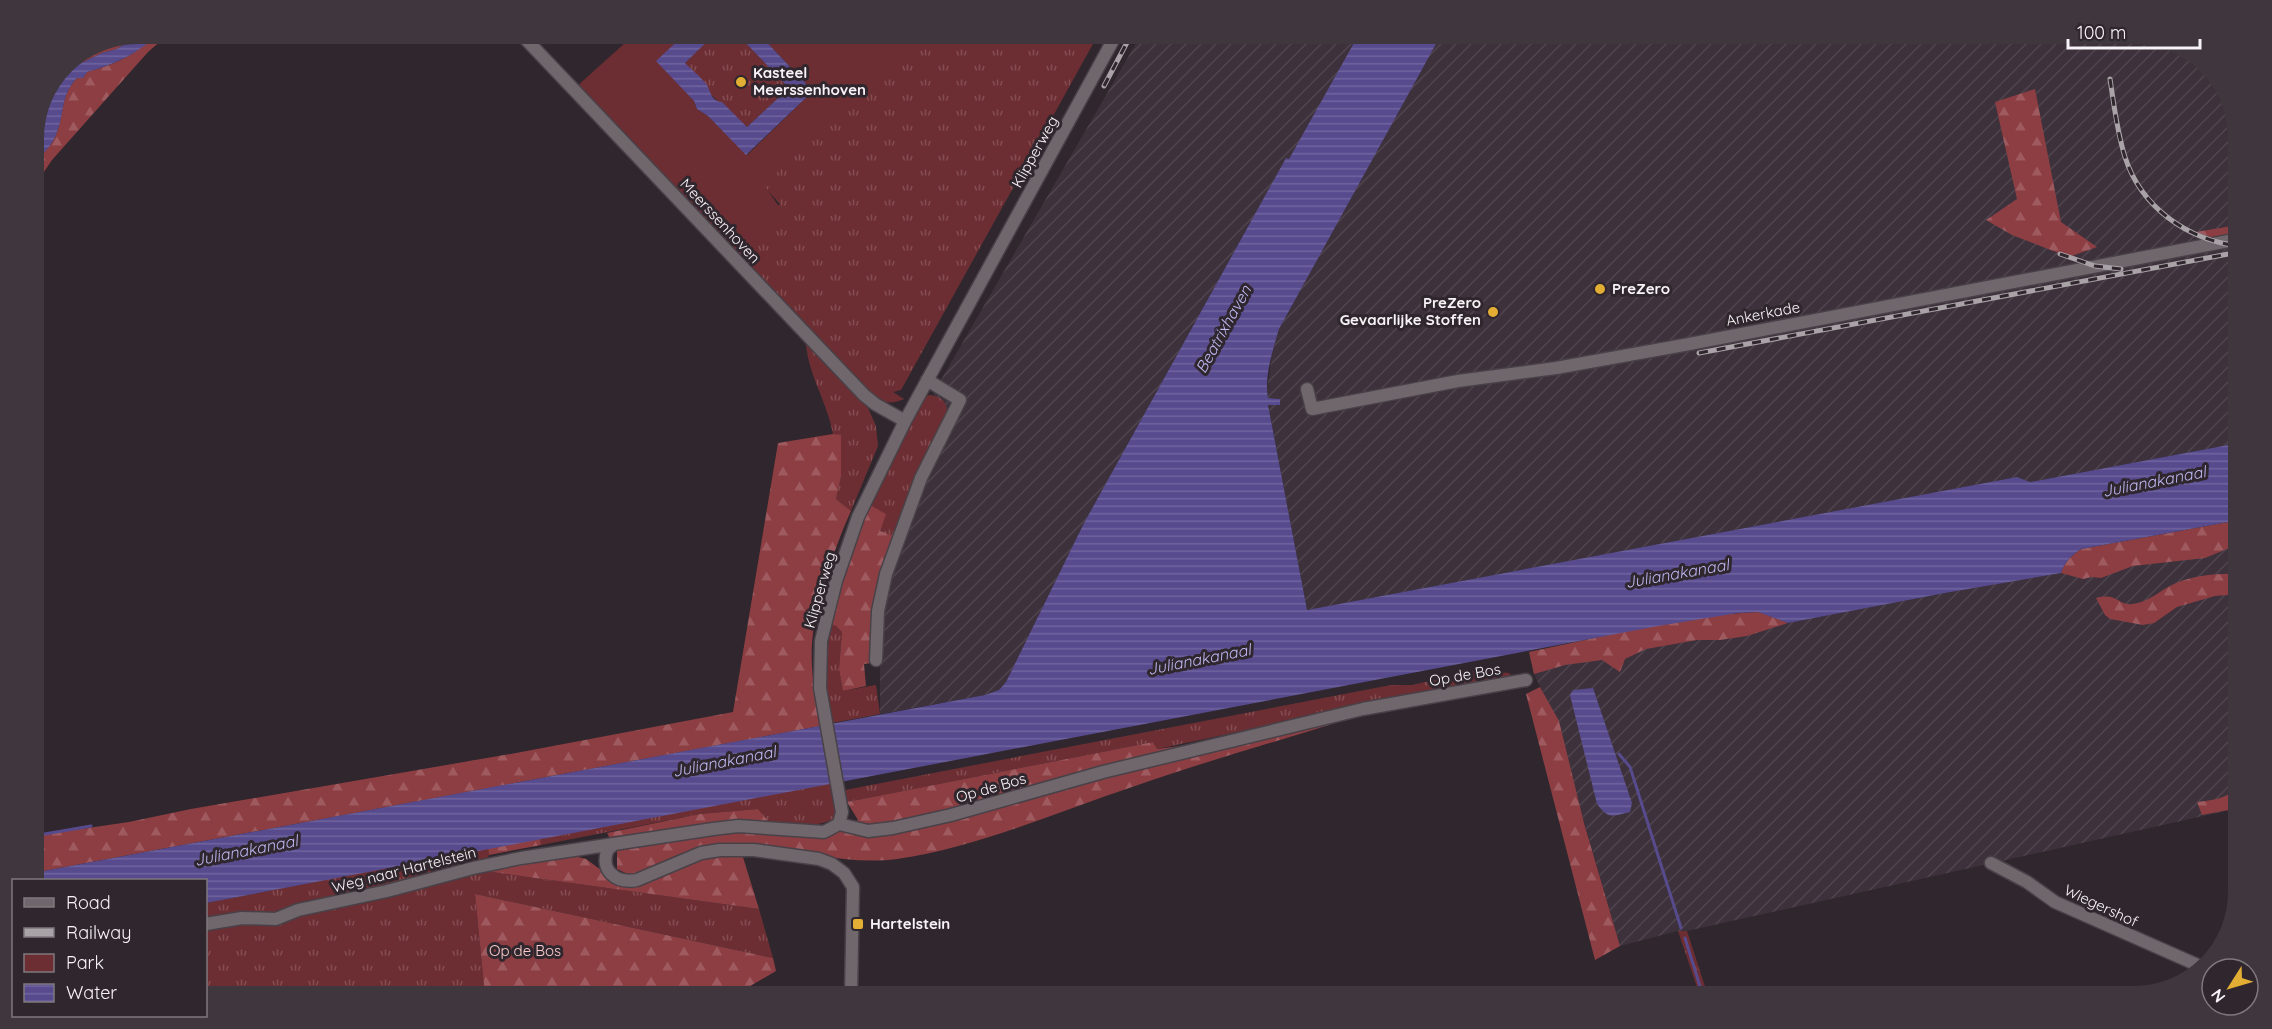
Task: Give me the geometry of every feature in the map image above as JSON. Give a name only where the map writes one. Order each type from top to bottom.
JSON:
[{"type":"street","name":"Meerssenhoven","points":[[530,44],[864,394],[875,404],[905,421]]},
{"type":"street","name":"Klipperweg","points":[[839,824],[842,812],[820,688],[820,656],[825,620],[858,517],[905,421],[1111,44]]},
{"type":"street","name":"Ankerkade","points":[[1307,389],[1312,409],[1458,381],[1556,368],[1684,345],[2228,241]]},
{"type":"street","points":[[876,660],[878,611],[886,574],[921,478],[960,400],[927,380]]},
{"type":"street","name":"Op de Bos","points":[[612,846],[738,826],[824,832],[839,824],[868,831],[893,828],[951,815],[1102,772],[1364,710],[1526,680]]},
{"type":"street","points":[[612,846],[608,849],[604,863],[613,876],[627,882],[701,853],[720,850],[754,850],[819,859],[837,866],[849,878],[853,887],[851,986]]},
{"type":"street","name":"Weg naar Hartelstein","points":[[207,924],[242,918],[276,919],[298,910],[387,891],[473,868],[521,858],[612,846]]},
{"type":"street","name":"Wiegershof","points":[[1992,863],[2027,882],[2055,902],[2194,964]]},
{"type":"shaded area","name":"Beatrixhaven","points":[[1136,44],[2153,45],[2181,56],[2205,76],[2219,96],[2227,119],[2228,445],[2030,482],[2017,477],[1307,610],[1268,405],[1280,399],[1268,398],[1267,391],[1272,354],[1279,329],[1316,261],[1250,223],[1084,523],[1006,682],[999,690],[985,695],[880,714],[880,614],[930,418],[934,392]]},
{"type":"shaded area","points":[[2228,523],[2228,810],[1687,931],[1678,931],[1620,946],[1551,708],[1534,674],[1529,652],[1574,643],[1788,623],[2061,573],[2064,564]]},
{"type":"green space","points":[[146,44],[157,44],[52,160],[44,172],[44,152],[55,136],[65,97],[77,78],[83,78],[87,72],[117,62]]},
{"type":"green space","points":[[624,44],[675,44],[657,61],[694,101],[697,109],[708,116],[747,155],[813,91],[768,44],[907,44],[764,185],[780,208],[736,255],[575,88]]},
{"type":"green space","points":[[705,44],[747,44],[789,88],[747,127],[710,94],[685,63]]},
{"type":"green space","points":[[896,44],[1093,44],[901,390],[893,392],[904,399],[897,402],[876,399],[732,252],[780,204],[758,180]]},
{"type":"green space","points":[[123,45],[81,63],[107,48]]},
{"type":"green space","points":[[2035,89],[2061,222],[2097,247],[2069,257],[2012,235],[1986,220],[2017,199],[1995,102]]},
{"type":"green space","points":[[2228,227],[2228,237],[2217,239],[2196,232]]},
{"type":"green space","points":[[806,344],[868,408],[876,426],[878,446],[851,511],[836,499],[841,477],[841,436],[833,434],[811,367]]},
{"type":"green space","points":[[929,395],[942,400],[947,414],[895,536],[879,531],[868,504],[884,469],[925,397]]},
{"type":"green space","points":[[833,434],[841,435],[841,477],[836,499],[851,511],[827,576],[814,628],[812,664],[820,726],[44,871],[44,834],[129,822],[733,712],[778,443]]},
{"type":"green space","points":[[868,504],[886,514],[880,531],[895,536],[872,663],[864,664],[866,686],[843,691],[839,669],[842,632],[830,624],[848,557]]},
{"type":"green space","points":[[2228,522],[2228,549],[2205,558],[2133,566],[2101,578],[2083,579],[2061,573],[2069,559],[2081,549]]},
{"type":"green space","points":[[2228,574],[2228,595],[2215,596],[2177,607],[2154,623],[2143,625],[2110,619],[2105,615],[2096,598],[2109,597],[2127,604],[2138,603],[2189,578]]},
{"type":"green space","points":[[1759,612],[1788,623],[1747,636],[1720,640],[1697,640],[1646,649],[1625,659],[1620,672],[1602,660],[1565,665],[1534,674],[1529,652],[1673,622]]},
{"type":"green space","points":[[830,624],[842,632],[839,669],[843,691],[876,685],[880,714],[832,723],[825,682]]},
{"type":"green space","points":[[1478,670],[1509,673],[1513,677],[1157,749],[1153,742],[847,802],[845,790],[1391,685],[1412,685]]},
{"type":"green space","points":[[1540,687],[1559,721],[1584,823],[1620,946],[1595,960],[1526,694]]},
{"type":"green space","points":[[1351,718],[1162,777],[1017,828],[958,846],[897,859],[852,860],[763,847],[718,845],[682,853],[645,872],[633,875],[617,869],[617,851],[607,833],[700,814],[758,809],[769,822],[827,837],[858,820],[847,802],[1153,742],[1157,749],[1276,733]]},
{"type":"green space","points":[[831,783],[838,817],[822,823],[804,825],[769,822],[758,809],[700,814],[541,845],[540,838]]},
{"type":"green space","points":[[2228,794],[2228,810],[2202,815],[2197,802]]},
{"type":"green space","points":[[540,838],[541,845],[489,855],[488,848]]},
{"type":"green space","points":[[488,848],[489,855],[484,871],[759,909],[773,958],[475,894],[484,986],[207,986],[207,903]]},
{"type":"green space","points":[[742,854],[759,909],[484,871],[570,855],[586,859],[616,881],[711,856]]},
{"type":"green space","name":"Op de Bos","points":[[475,894],[773,958],[776,971],[750,986],[484,986]]},
{"type":"green space","points":[[1678,931],[1687,931],[1705,986],[1697,986]]},
{"type":"water","points":[[146,44],[126,57],[87,72],[83,78],[77,78],[65,98],[55,137],[44,152],[47,113],[53,96],[63,80],[81,63],[123,45]]},
{"type":"water","points":[[674,44],[705,44],[685,63],[705,82],[713,98],[722,102],[747,127],[789,88],[747,44],[768,44],[813,91],[746,155],[708,116],[697,109],[694,101],[656,61]]},
{"type":"water","name":"Julianakanaal","points":[[1353,44],[1436,44],[1279,329],[1270,363],[1267,381],[1268,398],[1280,399],[1280,405],[1268,405],[1307,610],[2017,477],[2030,482],[2228,445],[2228,522],[2081,549],[2064,565],[2061,573],[1788,623],[1758,612],[1658,626],[207,903],[207,879],[44,879],[44,871],[985,695],[999,690],[1006,682],[1084,523],[1286,158],[1289,159]]},
{"type":"water","points":[[1593,688],[1632,803],[1630,812],[1619,815],[1608,815],[1597,804],[1570,695],[1573,690]]},
{"type":"waterway","points":[[1619,754],[1630,767],[1681,928]]},
{"type":"waterway","points":[[44,834],[91,826]]},
{"type":"waterway","points":[[1685,938],[1700,986]]},
{"type":"railway","points":[[1104,86],[1126,44]]},
{"type":"railway","points":[[2110,79],[2122,148],[2132,175],[2142,191],[2154,206],[2184,228],[2202,237],[2228,244]]},
{"type":"railway","points":[[2060,254],[2095,266],[2121,269]]},
{"type":"railway","points":[[1699,353],[2228,254]]},
{"type":"place","name":"Kasteel Meerssenhoven","points":[[741,82]]},
{"type":"place","name":"PreZero","points":[[1600,289]]},
{"type":"place","name":"PreZero Gevaarlijke Stoffen","points":[[1493,312]]},
{"type":"place","name":"Hartelstein","points":[[858,924]]}]
